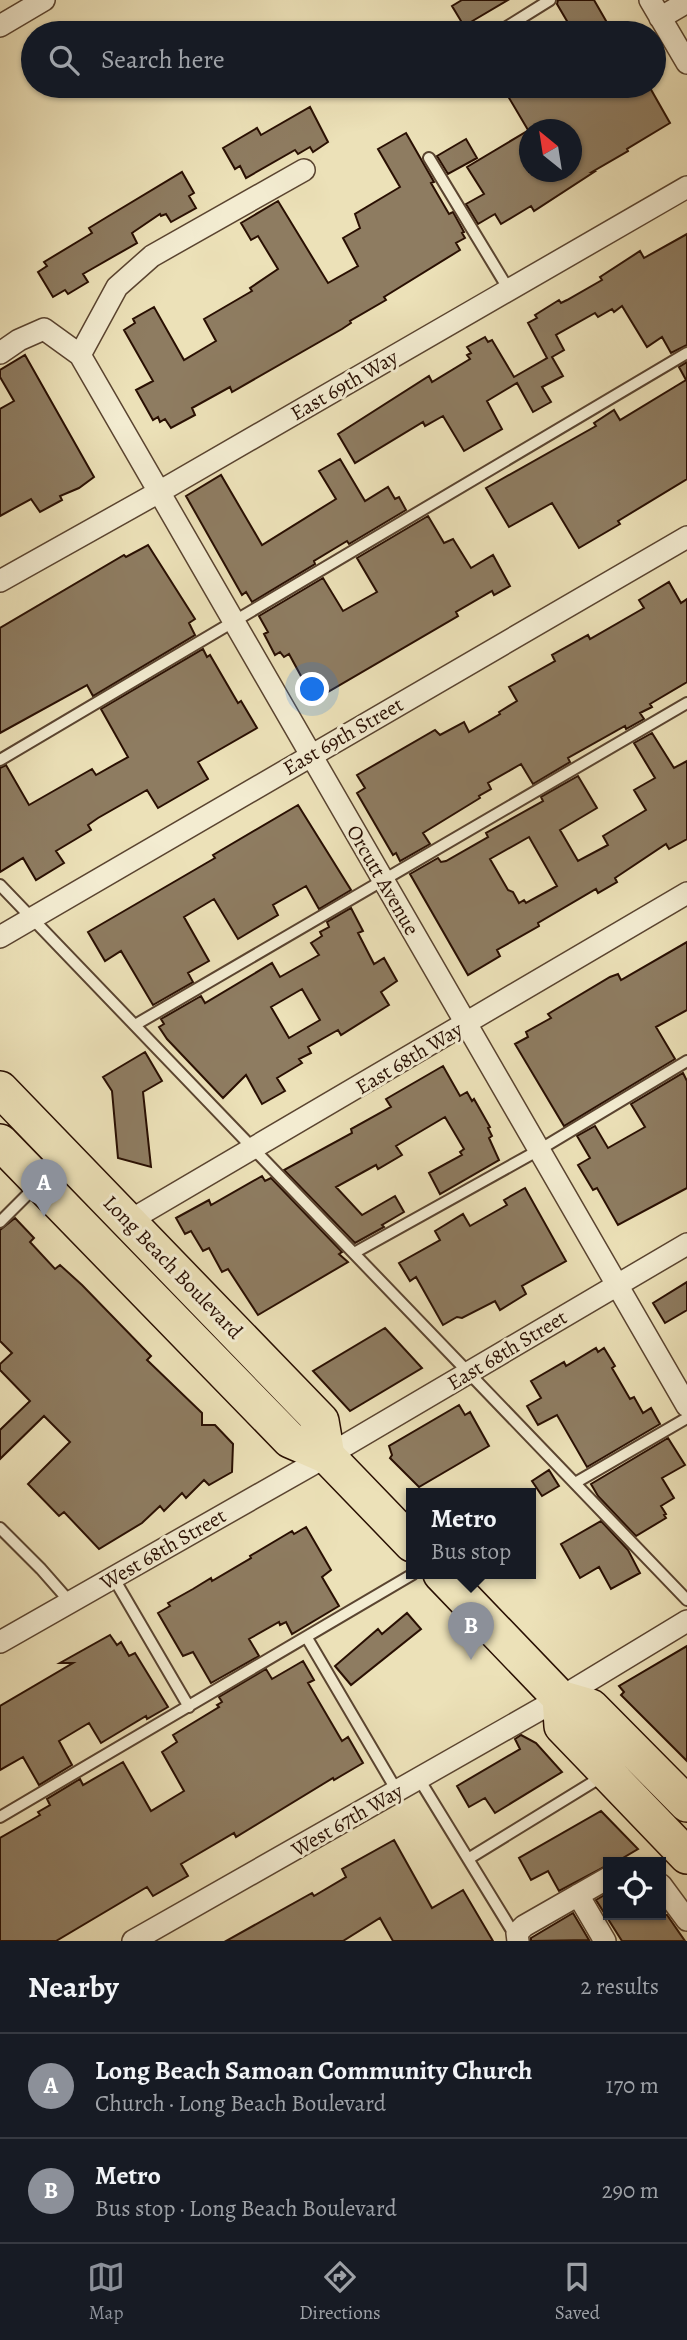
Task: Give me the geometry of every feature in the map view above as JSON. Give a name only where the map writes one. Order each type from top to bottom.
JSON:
[{"type":"main road","name":"Long Beach Boulevard","points":[[0,1089],[321,1422],[327,1456]]},
{"type":"main road","name":"Long Beach Boulevard","points":[[0,1142],[290,1440],[327,1456],[406,1539]]},
{"type":"main road","points":[[446,1579],[560,1698],[591,1707],[687,1804]]},
{"type":"main road","points":[[560,1698],[562,1726],[687,1856]]},
{"type":"street","points":[[0,26],[44,0]]},
{"type":"street","points":[[655,9],[687,2]]},
{"type":"street","points":[[666,28],[687,63]]},
{"type":"street","points":[[0,353],[19,340],[44,329],[80,355],[117,287],[152,256],[304,170]]},
{"type":"street","name":"East 69th Way","points":[[0,581],[687,187]]},
{"type":"street","name":"Orcutt Avenue","points":[[80,355],[687,1406]]},
{"type":"street","name":"East 69th Street","points":[[0,937],[687,537]]},
{"type":"street","name":"East 68th Way","points":[[130,1221],[687,893]]},
{"type":"street","name":"East 68th Street","points":[[327,1456],[687,1244]]},
{"type":"street","name":"West 68th Street","points":[[0,1642],[327,1456]]},
{"type":"street","name":"West 67th Way","points":[[133,1941],[560,1698],[687,1621]]},
{"type":"street","points":[[518,1937],[524,1926],[603,1881]]},
{"type":"street","points":[[666,1892],[687,1920]]},
{"type":"street","points":[[578,1895],[605,1941]]},
{"type":"lane","points":[[516,21],[550,0]]},
{"type":"lane","points":[[429,158],[509,290]]},
{"type":"lane","points":[[0,760],[687,353]]},
{"type":"lane","points":[[135,1025],[687,703]]},
{"type":"lane","points":[[0,885],[687,1600]]},
{"type":"lane","points":[[354,1253],[539,1150],[687,1062]]},
{"type":"lane","points":[[0,1222],[40,1183]]},
{"type":"lane","points":[[575,1483],[687,1418]]},
{"type":"lane","points":[[0,1528],[69,1602]]},
{"type":"lane","points":[[113,1577],[189,1707]]},
{"type":"lane","points":[[0,1817],[406,1578]]},
{"type":"lane","points":[[307,1638],[397,1791]]},
{"type":"lane","points":[[468,1859],[608,1773]]},
{"type":"lane","points":[[419,1779],[518,1937]]},
{"type":"building","points":[[462,0],[508,0],[472,21],[461,21],[452,6]]},
{"type":"building","points":[[558,0],[594,0],[606,21],[567,21],[557,4]]},
{"type":"building","points":[[509,98],[656,98],[670,123],[582,180],[582,119],[522,119]]},
{"type":"building","points":[[310,107],[328,142],[313,152],[310,147],[298,154],[295,150],[246,178],[240,166],[235,169],[223,148],[257,128],[261,135]]},
{"type":"building","points":[[406,133],[449,214],[453,212],[464,232],[462,233],[465,238],[456,243],[460,250],[384,297],[386,300],[350,321],[351,323],[342,329],[232,392],[230,387],[192,408],[195,415],[171,428],[165,419],[160,422],[158,417],[153,420],[136,390],[153,381],[124,330],[135,323],[133,319],[154,307],[184,360],[216,341],[204,319],[252,291],[250,288],[278,269],[258,236],[251,240],[241,223],[278,201],[328,283],[358,266],[343,238],[360,228],[355,214],[400,187],[378,149]]},
{"type":"building","points":[[519,136],[519,182],[579,182],[534,211],[531,206],[501,224],[495,214],[478,224],[466,204],[484,194],[467,167]]},
{"type":"building","points":[[466,139],[477,158],[448,174],[437,156]]},
{"type":"building","points":[[182,172],[194,193],[189,196],[196,208],[171,222],[166,214],[160,214],[132,233],[137,243],[83,274],[88,282],[68,294],[65,290],[53,297],[38,272],[47,266],[44,262],[92,233],[89,228]]},
{"type":"building","points":[[687,234],[687,345],[671,353],[662,337],[647,347],[622,306],[614,312],[612,309],[598,317],[595,313],[556,335],[564,350],[552,357],[563,376],[542,387],[551,402],[533,412],[517,383],[487,401],[502,429],[464,451],[443,416],[425,426],[423,422],[355,463],[338,434],[429,376],[432,382],[470,359],[467,355],[471,353],[467,347],[485,337],[488,342],[492,340],[514,377],[547,358],[528,323],[537,318],[535,315],[559,300],[561,303],[602,280],[600,277],[640,251],[644,258]]},
{"type":"building","points":[[25,355],[94,477],[79,488],[60,496],[62,500],[40,512],[31,499],[0,516],[0,409],[14,401],[0,377],[0,370]]},
{"type":"building","points":[[687,362],[687,479],[579,548],[552,503],[509,527],[486,488],[596,426],[594,423],[614,410],[620,420],[686,380],[679,367]]},
{"type":"building","points":[[340,459],[365,501],[388,487],[395,499],[399,497],[406,510],[349,544],[347,541],[252,602],[246,592],[242,595],[186,496],[221,475],[262,545],[336,499],[319,471]]},
{"type":"building","points":[[428,516],[444,543],[453,539],[471,568],[493,555],[510,586],[494,595],[492,591],[456,612],[458,616],[314,700],[289,654],[284,657],[280,652],[275,655],[264,634],[268,632],[259,616],[323,578],[343,611],[377,592],[357,558]]},
{"type":"building","points":[[148,545],[195,619],[189,623],[195,635],[93,696],[87,685],[0,733],[0,628],[124,555],[126,557]]},
{"type":"building","points":[[669,582],[681,603],[687,599],[687,682],[650,704],[652,707],[640,713],[644,719],[626,729],[625,726],[568,758],[570,762],[533,784],[521,764],[488,783],[491,789],[479,796],[480,798],[423,833],[430,844],[400,861],[396,853],[393,855],[357,793],[365,788],[357,775],[435,730],[440,735],[464,722],[469,732],[500,714],[499,712],[517,701],[509,687],[555,661],[552,655],[588,635],[590,639],[644,608],[639,600]]},
{"type":"building","points":[[203,649],[207,657],[210,655],[238,703],[241,701],[257,728],[198,762],[208,779],[158,808],[147,790],[98,818],[88,825],[91,830],[56,851],[64,863],[36,880],[23,858],[0,872],[0,768],[6,765],[29,805],[92,769],[96,775],[128,757],[101,709]]},
{"type":"building","points":[[652,733],[674,768],[687,761],[687,839],[669,849],[666,844],[615,878],[617,882],[598,893],[596,889],[538,923],[539,926],[497,950],[500,956],[468,975],[410,874],[438,858],[441,862],[446,861],[488,837],[486,833],[543,801],[541,797],[578,776],[597,808],[560,830],[578,861],[608,845],[603,836],[646,810],[634,790],[655,778],[634,743]],"holes":[[[529,837],[557,886],[526,903],[524,900],[519,903],[490,859]]]},
{"type":"building","points":[[298,805],[351,890],[319,909],[306,886],[273,905],[278,915],[238,939],[214,899],[184,917],[209,961],[188,973],[193,982],[153,1005],[121,951],[105,961],[88,932],[215,858],[213,855]]},
{"type":"building","points":[[351,908],[363,931],[358,933],[374,964],[384,958],[397,981],[381,992],[389,1005],[341,1035],[338,1030],[308,1047],[311,1053],[299,1059],[302,1063],[277,1078],[285,1091],[262,1104],[246,1075],[223,1098],[167,1039],[159,1027],[164,1024],[161,1019],[201,996],[205,1003],[272,963],[280,977],[319,955],[311,943],[322,936],[320,932],[329,927],[327,922]],"holes":[[[302,989],[320,1020],[289,1038],[271,1007]]]},
{"type":"building","points":[[687,942],[687,1010],[656,1027],[675,1059],[564,1126],[515,1044],[528,1037],[526,1032],[551,1018],[548,1014],[610,977],[618,974],[621,980]]},
{"type":"building","points":[[145,1052],[162,1081],[143,1092],[151,1167],[118,1158],[112,1091],[103,1077]]},
{"type":"building","points":[[443,1066],[460,1096],[467,1092],[472,1101],[474,1099],[490,1127],[488,1128],[492,1136],[489,1138],[499,1160],[440,1194],[429,1173],[462,1155],[460,1152],[464,1149],[445,1117],[396,1146],[402,1155],[378,1169],[376,1165],[336,1187],[362,1215],[395,1196],[404,1212],[355,1243],[284,1170],[352,1133],[351,1129],[391,1107],[386,1099]]},
{"type":"building","points":[[683,1073],[687,1081],[687,1188],[618,1225],[597,1188],[593,1190],[578,1165],[590,1158],[577,1136],[595,1126],[608,1148],[645,1127],[631,1104]]},
{"type":"building","points":[[262,1176],[265,1181],[271,1178],[342,1252],[339,1254],[348,1262],[258,1315],[228,1269],[222,1272],[209,1248],[203,1251],[191,1231],[185,1234],[176,1218],[209,1200],[211,1205]]},
{"type":"building","points":[[525,1188],[566,1261],[522,1286],[526,1294],[500,1310],[495,1301],[443,1325],[416,1277],[410,1281],[399,1263],[440,1240],[435,1231],[463,1214],[470,1226],[507,1205],[504,1200]]},
{"type":"building","points":[[15,1218],[34,1238],[30,1242],[55,1269],[60,1265],[151,1356],[147,1360],[202,1413],[202,1425],[215,1425],[233,1444],[232,1472],[209,1485],[204,1480],[186,1498],[182,1493],[164,1511],[160,1506],[142,1523],[99,1549],[64,1512],[59,1516],[28,1484],[70,1442],[44,1416],[0,1459],[0,1430],[30,1401],[0,1370],[0,1364],[12,1353],[0,1341],[0,1230]]},
{"type":"building","points":[[687,1282],[687,1310],[665,1323],[653,1303]]},
{"type":"building","points":[[385,1328],[422,1368],[350,1411],[313,1371]]},
{"type":"building","points":[[596,1348],[598,1352],[604,1348],[630,1399],[634,1397],[643,1413],[651,1408],[660,1424],[587,1467],[557,1415],[538,1425],[527,1406],[541,1398],[531,1381],[564,1362],[566,1366]]},
{"type":"building","points":[[459,1405],[465,1415],[470,1412],[489,1446],[419,1487],[390,1458],[392,1455],[389,1446]]},
{"type":"building","points":[[668,1438],[685,1465],[662,1478],[674,1498],[661,1506],[666,1518],[636,1536],[598,1496],[591,1484]]},
{"type":"building","points":[[549,1470],[559,1486],[542,1496],[532,1481]]},
{"type":"building","points":[[601,1521],[628,1550],[640,1573],[611,1589],[599,1567],[580,1578],[561,1544]]},
{"type":"building","points":[[306,1527],[331,1570],[322,1577],[339,1606],[292,1634],[286,1622],[280,1625],[279,1622],[249,1639],[259,1656],[211,1683],[193,1652],[183,1656],[158,1613],[170,1606],[168,1603],[211,1578],[212,1581],[292,1531],[294,1534]]},
{"type":"building","points":[[407,1613],[421,1629],[351,1685],[335,1666],[378,1629],[382,1634]]},
{"type":"building","points":[[110,1635],[117,1645],[121,1642],[129,1656],[135,1653],[168,1707],[147,1719],[146,1716],[101,1743],[89,1723],[59,1741],[72,1765],[39,1785],[23,1757],[0,1770],[0,1706],[73,1663],[60,1663]]},
{"type":"building","points":[[687,1646],[687,1761],[621,1695],[624,1692],[619,1686]]},
{"type":"building","points":[[303,1661],[314,1680],[308,1683],[342,1741],[348,1737],[363,1763],[334,1780],[333,1778],[236,1837],[234,1833],[181,1864],[188,1876],[153,1896],[147,1887],[56,1941],[0,1941],[0,1838],[40,1815],[38,1812],[50,1805],[47,1799],[80,1779],[83,1785],[123,1762],[151,1811],[184,1791],[162,1752],[177,1742],[173,1735],[219,1707],[217,1705],[222,1702],[219,1697],[266,1669],[272,1679]]},
{"type":"building","points":[[521,1735],[536,1743],[562,1772],[495,1813],[485,1798],[469,1807],[457,1786],[520,1749],[515,1739]]},
{"type":"building","points":[[601,1811],[638,1849],[624,1857],[603,1857],[603,1868],[559,1891],[548,1871],[531,1880],[519,1858]]},
{"type":"building","points":[[394,1840],[432,1908],[463,1890],[493,1941],[393,1941],[380,1918],[343,1941],[226,1941],[346,1877],[342,1869]]},
{"type":"building","points":[[603,1896],[603,1911],[596,1900]]},
{"type":"building","points":[[573,1913],[589,1940],[531,1941],[531,1938]]},
{"type":"building","points":[[667,1915],[685,1941],[622,1941],[609,1920],[666,1920]]},
{"type":"place","name":"Long Beach Samoan Community Church","points":[[44,1217]]},
{"type":"place","name":"Metro","points":[[471,1660]]}]
